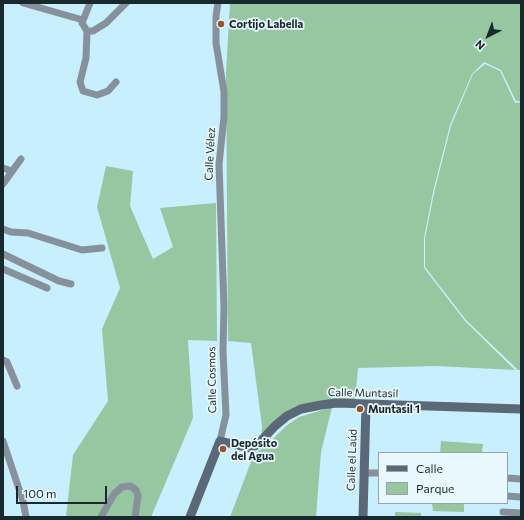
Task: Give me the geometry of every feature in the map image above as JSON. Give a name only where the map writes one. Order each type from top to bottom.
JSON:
[{"type":"street","points":[[23,3],[83,20]]},
{"type":"street","points":[[90,3],[82,23],[87,31],[86,58],[80,82],[83,91],[97,95],[108,91],[116,82]]},
{"type":"street","points":[[87,31],[93,32],[106,23],[126,3]]},
{"type":"street","name":"Calle Vélez","points":[[218,3],[216,16],[216,43],[224,92],[224,117],[218,164],[224,307]]},
{"type":"street","points":[[3,184],[21,159]]},
{"type":"street","points":[[3,168],[12,172]]},
{"type":"street","points":[[3,229],[11,232],[28,233],[82,250],[102,248]]},
{"type":"street","points":[[3,254],[60,281],[71,284]]},
{"type":"street","points":[[3,269],[47,288]]},
{"type":"street","name":"Calle Cosmos","points":[[190,517],[220,441],[226,415],[223,351],[224,307]]},
{"type":"street","points":[[3,360],[7,362],[17,386]]},
{"type":"street","name":"Calle Muntasil","points":[[220,441],[249,448],[257,445],[287,416],[300,409],[328,404],[521,409]]},
{"type":"street","name":"Calle el Laúd","points":[[363,517],[366,404]]},
{"type":"street","points":[[3,441],[23,501],[26,517]]},
{"type":"street","points":[[364,473],[378,474]]},
{"type":"street","points":[[508,478],[521,478]]},
{"type":"street","points":[[101,517],[114,494],[122,487],[130,486],[136,490],[138,496],[135,517]]},
{"type":"street","points":[[508,496],[521,497]]},
{"type":"street","points":[[503,512],[521,513]]},
{"type":"green space","points":[[230,3],[521,3],[521,101],[516,101],[501,70],[484,62],[472,74],[450,125],[433,192],[424,238],[424,268],[465,321],[515,370],[436,366],[358,368],[355,401],[292,411],[261,438],[262,426],[251,343],[228,341],[226,72]]},
{"type":"green space","points":[[485,64],[500,71],[515,103],[521,102],[521,370],[518,370],[466,320],[425,267],[425,239],[434,193],[451,126],[473,74]]},
{"type":"green space","points":[[106,166],[133,171],[130,206],[153,259],[173,247],[160,208],[216,203],[217,341],[188,340],[193,418],[151,517],[66,517],[73,455],[108,401],[102,329],[120,288],[97,207]]},
{"type":"green space","points":[[332,407],[321,452],[316,517],[230,517],[254,454],[266,446],[286,426],[299,417]]},
{"type":"green space","points":[[441,441],[483,444],[482,452],[440,452]]},
{"type":"green space","points":[[432,504],[464,504],[464,512],[433,511]]},
{"type":"green space","points":[[395,512],[421,513],[421,517],[395,517]]},
{"type":"place","name":"Cortijo Labella","points":[[221,24]]},
{"type":"place","name":"Muntasil 1","points":[[360,409]]},
{"type":"place","name":"Depósito del Agua","points":[[223,449]]}]
